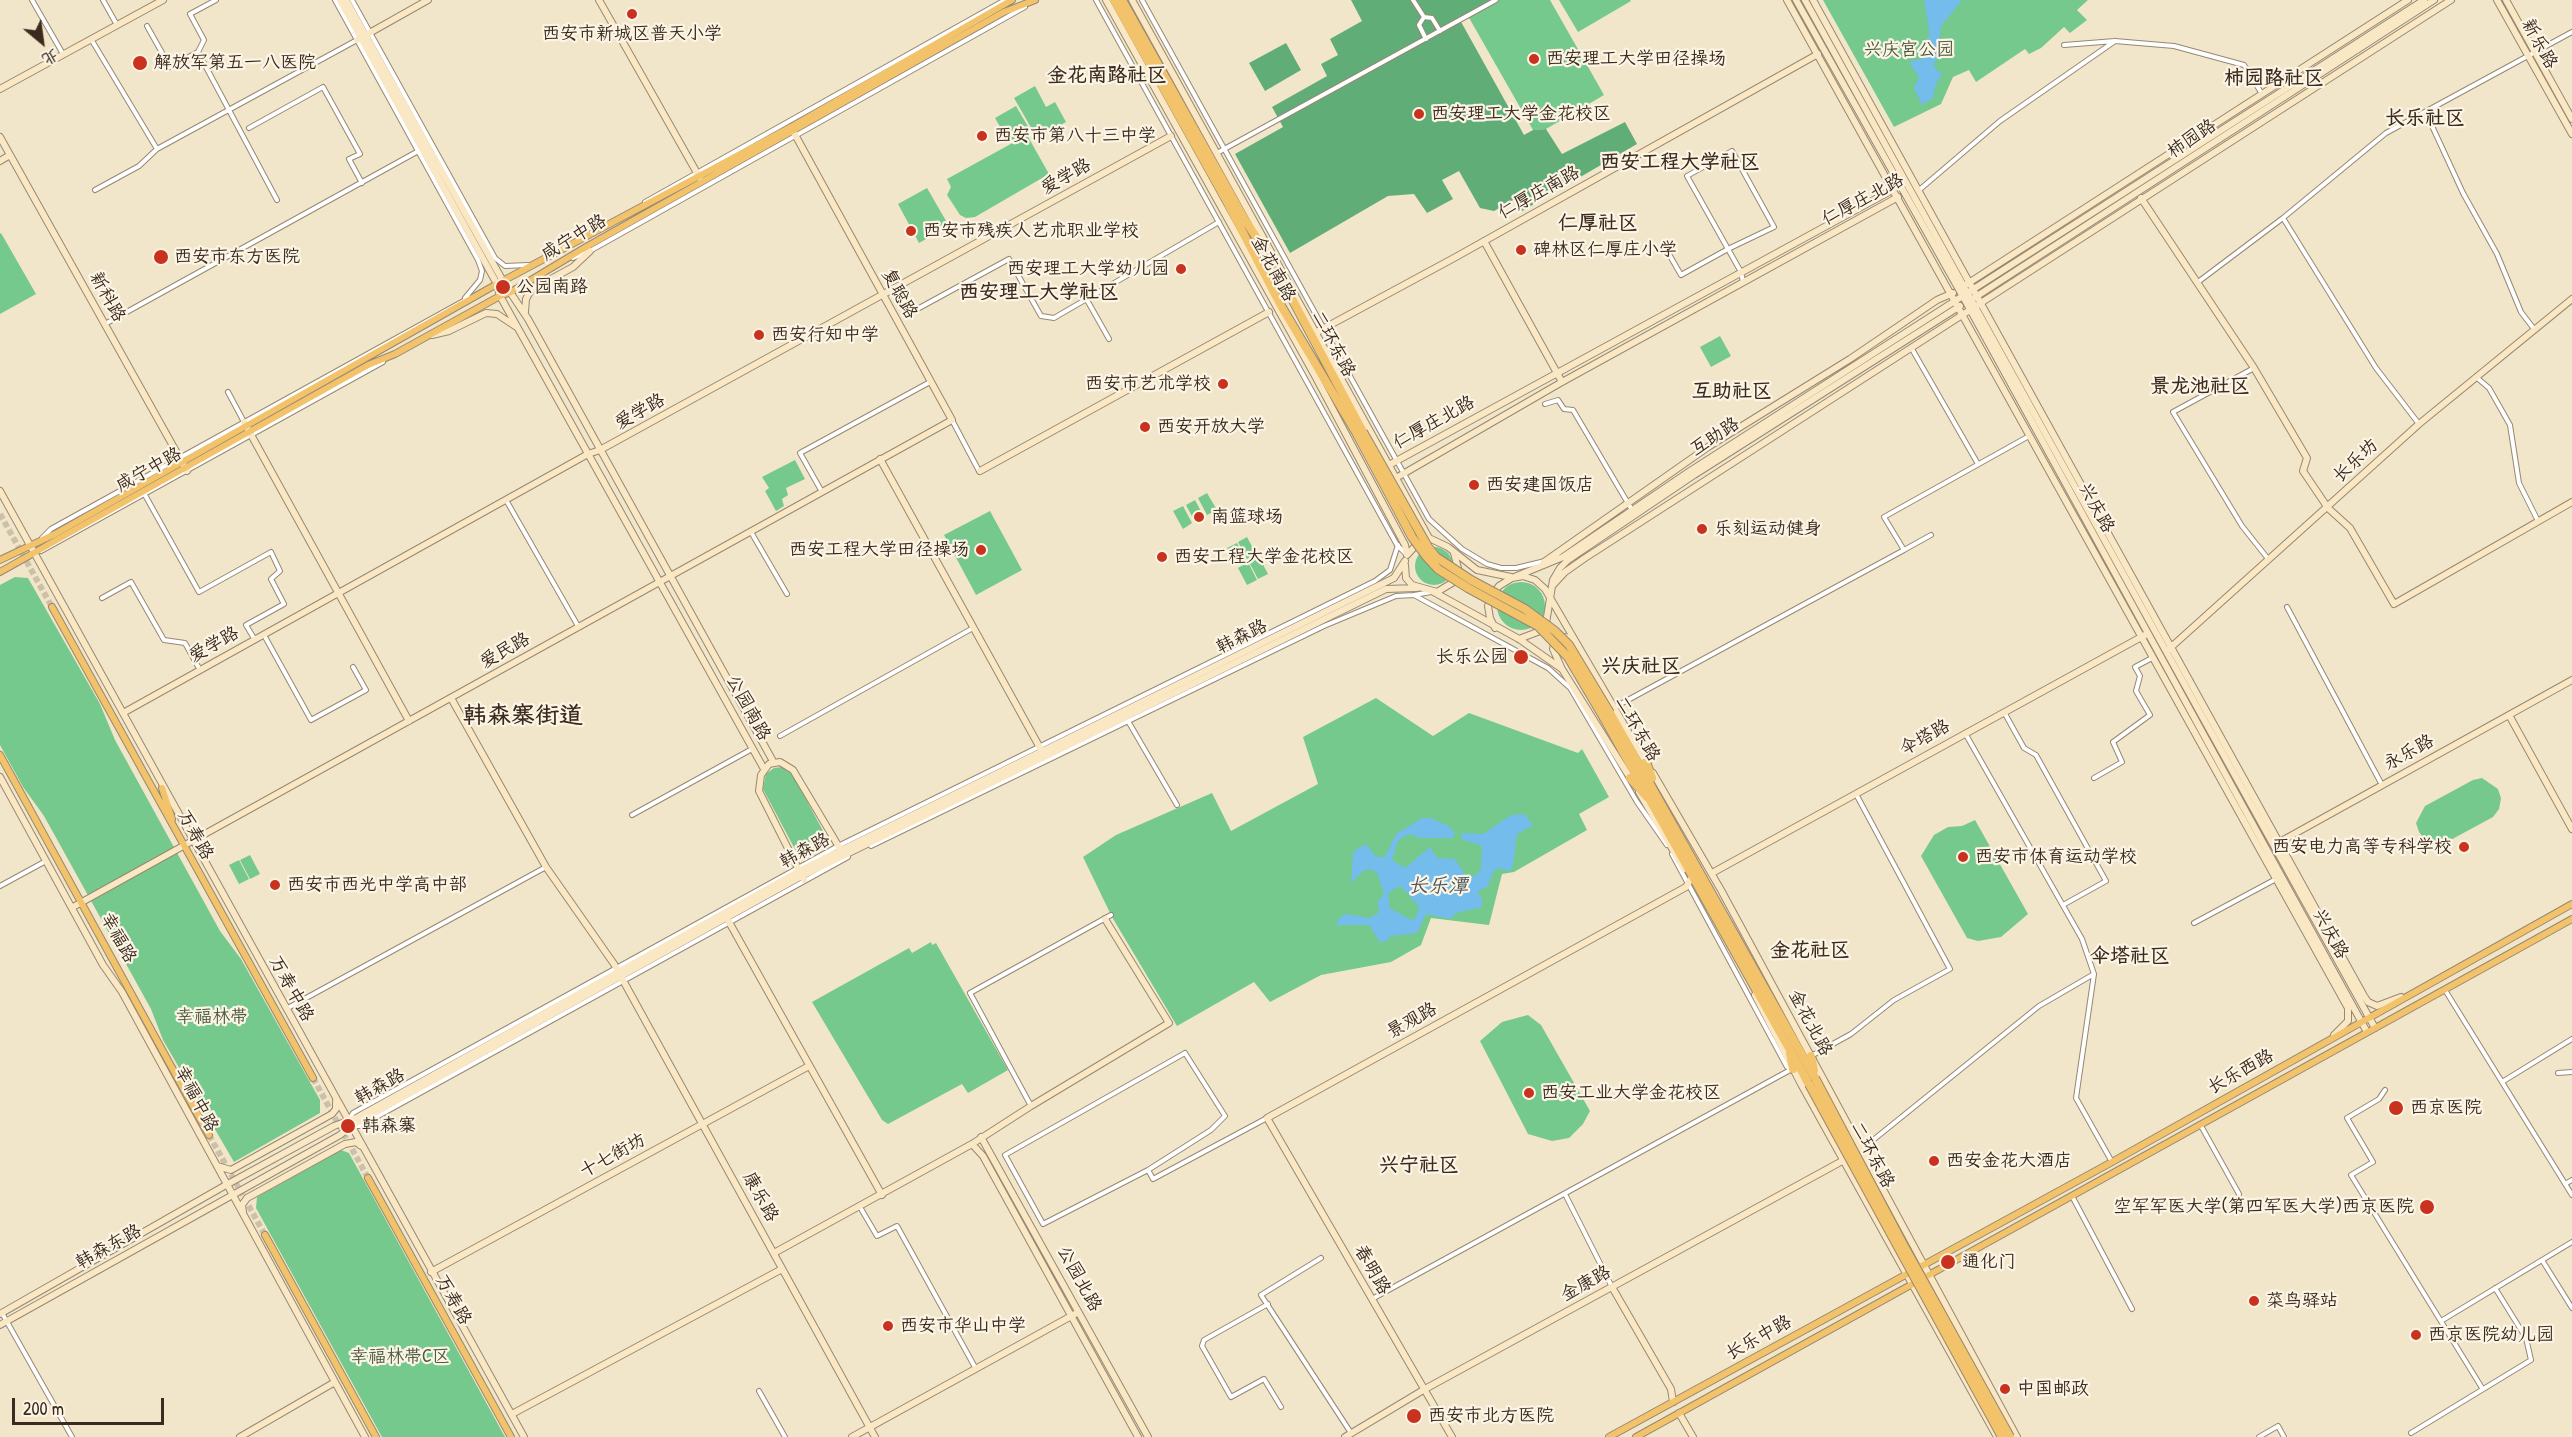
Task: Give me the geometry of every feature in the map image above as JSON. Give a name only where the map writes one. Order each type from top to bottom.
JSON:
[{"type":"highway","name":"二环东路","points":[[1114,0],[1203,152],[1255,234],[1336,380],[1412,537],[1438,569],[1468,588],[1539,626],[1569,657],[1610,713],[1788,1046],[1812,1081],[2002,1437]]},
{"type":"highway","name":"二环东路","points":[[1122,0],[1203,152],[1256,262],[1306,352],[1360,433]]},
{"type":"highway","points":[[1255,234],[1275,256]]},
{"type":"highway","points":[[1246,239],[1254,265]]},
{"type":"highway","points":[[1292,335],[1306,352]]},
{"type":"highway","points":[[1330,355],[1336,380]]},
{"type":"highway","points":[[1646,762],[1661,809]]},
{"type":"highway","points":[[1630,778],[1661,809]]},
{"type":"highway","name":"二环东路","points":[[1661,809],[2010,1437]]},
{"type":"highway","points":[[1788,1046],[1793,1069]]},
{"type":"highway","points":[[1811,1056],[1812,1081]]},
{"type":"main road","name":"咸宁中路","points":[[248,429],[476,297],[700,177],[1012,0]]},
{"type":"main road","name":"咸宁中路","points":[[0,560],[511,292],[572,258],[586,247],[700,177],[795,134],[1004,12],[1034,1]]},
{"type":"main road","name":"咸宁中路","points":[[0,572],[183,465]]},
{"type":"main road","name":"万寿路","points":[[52,607],[313,1078]]},
{"type":"main road","name":"幸福路","points":[[0,755],[209,1135]]},
{"type":"main road","points":[[162,788],[175,831]]},
{"type":"main road","name":"长乐西路","points":[[1923,1264],[2112,1162],[2572,904]]},
{"type":"main road","name":"长乐西路","points":[[1930,1276],[2572,919]]},
{"type":"main road","name":"万寿路","points":[[368,1178],[511,1437]]},
{"type":"main road","points":[[265,1235],[376,1437]]},
{"type":"main road","name":"长乐中路","points":[[1609,1437],[1923,1264]]},
{"type":"main road","name":"长乐中路","points":[[1636,1437],[1930,1276]]},
{"type":"street","points":[[32,0],[63,54]]},
{"type":"street","points":[[103,0],[117,25]]},
{"type":"street","points":[[0,89],[163,0]]},
{"type":"street","points":[[147,26],[170,67],[198,52],[204,40],[190,14],[216,0]]},
{"type":"street","points":[[335,0],[363,36],[425,147],[498,261],[516,268],[548,258]]},
{"type":"street","name":"公园南路","points":[[340,0],[363,36],[500,284],[511,292],[528,319],[774,763]]},
{"type":"street","name":"公园南路","points":[[346,0],[363,36]]},
{"type":"street","points":[[352,0],[363,36]]},
{"type":"street","points":[[96,190],[139,166],[157,149],[428,0]]},
{"type":"street","points":[[599,0],[700,177],[1005,0]]},
{"type":"street","points":[[350,1123],[353,1113],[620,974],[842,852],[1375,581],[1406,558],[1417,544],[1429,538],[1448,547],[1466,563],[1484,572],[1512,578],[1522,576],[1535,580],[1550,598],[1546,623],[1539,631],[1520,639],[1495,628],[1432,591],[1417,588],[1406,578],[1406,558],[1096,0]]},
{"type":"street","name":"金花南路","points":[[1106,0],[1348,437],[1405,545],[1406,558]]},
{"type":"street","name":"金花南路","points":[[1132,0],[1275,256],[1320,330],[1330,355],[1429,538]]},
{"type":"street","points":[[1142,0],[1320,330],[1429,519],[1447,538],[1476,560],[1501,568],[1516,568],[1546,561]]},
{"type":"street","points":[[1413,0],[1424,17],[1432,18],[1440,31]]},
{"type":"street","points":[[1217,153],[1496,0]]},
{"type":"street","points":[[1787,0],[2153,657],[2270,847],[2364,996],[2372,1005],[2384,1005],[2411,994]]},
{"type":"street","name":"兴庆路","points":[[1796,0],[1831,47],[1859,111],[1905,186],[1912,193],[1977,308],[2151,632],[2270,847],[2375,1028]]},
{"type":"street","name":"兴庆路","points":[[1805,0],[1905,186]]},
{"type":"street","points":[[1813,0],[1831,47],[1964,285]]},
{"type":"street","points":[[1537,568],[1708,447],[1850,359],[1937,300],[1951,294],[2408,0]]},
{"type":"street","name":"柿园路","points":[[1970,296],[2424,0]]},
{"type":"street","name":"柿园路","points":[[1970,296],[2136,194],[2434,0]]},
{"type":"street","points":[[1550,589],[1575,565],[1977,308],[2451,0]]},
{"type":"street","name":"新乐路","points":[[2497,0],[2572,119]]},
{"type":"street","name":"新乐路","points":[[2506,0],[2572,134]]},
{"type":"street","points":[[1424,17],[1419,25],[1426,39]]},
{"type":"street","points":[[2198,282],[2283,218],[2386,134],[2572,32]]},
{"type":"street","points":[[91,39],[123,97],[129,99],[157,149]]},
{"type":"street","points":[[1912,193],[2000,121],[2115,41]]},
{"type":"street","points":[[2064,45],[2115,41],[2174,46],[2244,65],[2262,94]]},
{"type":"street","name":"仁厚庄南路","points":[[1320,330],[1831,47]]},
{"type":"street","points":[[198,52],[277,200]]},
{"type":"street","points":[[249,128],[323,87],[360,153],[349,159],[362,183]]},
{"type":"street","points":[[1858,128],[1859,111]]},
{"type":"street","points":[[2426,113],[2463,193],[2497,254],[2521,312],[2534,330]]},
{"type":"street","points":[[572,258],[591,251],[795,134]]},
{"type":"street","name":"复聪路","points":[[795,134],[980,471]]},
{"type":"street","name":"爱学路","points":[[123,713],[588,454],[600,450],[1171,136]]},
{"type":"street","name":"新科路","points":[[0,137],[183,465]]},
{"type":"street","points":[[105,324],[425,147]]},
{"type":"street","points":[[34,553],[45,550],[145,495],[183,465],[248,429],[465,298],[480,280],[480,265],[425,147]]},
{"type":"street","points":[[1666,249],[1681,275],[1728,249],[1774,227],[1732,151],[1688,176],[1728,249],[1741,272],[1743,282]]},
{"type":"street","points":[[0,161],[10,155]]},
{"type":"street","name":"仁厚庄北路","points":[[1389,465],[1892,190],[1905,186],[1912,193],[1897,198],[1743,282],[1562,382],[1396,478]]},
{"type":"street","points":[[2136,194],[2198,282],[2254,368],[2307,458],[2303,471],[2328,508],[2350,528],[2394,604],[2572,502]]},
{"type":"street","points":[[2283,218],[2376,368],[2419,424]]},
{"type":"street","points":[[910,313],[1009,259],[1041,316],[1054,318],[1219,222]]},
{"type":"street","points":[[1484,241],[1562,382]]},
{"type":"street","points":[[528,319],[525,308],[531,290],[573,267],[591,251]]},
{"type":"street","name":"公园南路","points":[[500,284],[500,296],[764,769]]},
{"type":"street","points":[[1970,296],[2169,650]]},
{"type":"street","name":"互助路","points":[[1512,578],[1563,556],[1970,296]]},
{"type":"street","points":[[465,298],[476,297]]},
{"type":"street","name":"长乐坊","points":[[2169,650],[2419,424],[2572,299]]},
{"type":"street","points":[[1087,300],[1108,339]]},
{"type":"street","name":"互助路","points":[[1550,598],[1550,589],[1560,567],[1568,560],[1667,493],[1904,342],[1956,305]]},
{"type":"street","points":[[426,337],[450,331],[489,312],[503,317],[521,333]]},
{"type":"street","points":[[980,471],[1269,312]]},
{"type":"street","points":[[1904,342],[1921,344]]},
{"type":"street","points":[[1912,349],[1978,464]]},
{"type":"street","points":[[2254,368],[2173,412],[2242,526],[2269,560]]},
{"type":"street","points":[[2476,377],[2489,388],[2510,425],[2519,483],[2538,521]]},
{"type":"street","points":[[822,492],[800,453],[930,381]]},
{"type":"street","points":[[228,392],[409,721]]},
{"type":"street","points":[[1545,404],[1558,400],[1564,409],[1573,410],[1632,510]]},
{"type":"street","name":"爱民路","points":[[73,907],[952,420]]},
{"type":"street","points":[[1904,550],[1884,517],[2029,436]]},
{"type":"street","points":[[1340,441],[1348,437]]},
{"type":"street","points":[[880,459],[1042,752]]},
{"type":"street","name":"万寿中路","points":[[0,491],[162,788],[524,1437]]},
{"type":"street","points":[[1667,493],[1673,502]]},
{"type":"street","points":[[145,495],[199,592],[271,552],[280,571],[271,579],[284,603],[246,625],[255,640]]},
{"type":"street","points":[[506,500],[578,627]]},
{"type":"street","points":[[751,531],[787,594]]},
{"type":"street","points":[[1610,713],[1931,536]]},
{"type":"street","points":[[1390,570],[1398,545]]},
{"type":"street","points":[[842,852],[1128,721],[1387,598],[1444,590],[1456,579],[1459,568],[1454,553]]},
{"type":"street","name":"韩森路","points":[[226,1185],[334,1126],[350,1123],[842,852],[1394,578],[1406,558]]},
{"type":"street","points":[[1495,628],[1488,606],[1492,595],[1512,578]]},
{"type":"street","points":[[102,598],[132,582],[164,640],[185,643],[200,670]]},
{"type":"street","name":"韩森路","points":[[1042,752],[1386,589],[1417,588]]},
{"type":"street","points":[[1414,595],[1548,668],[1569,687]]},
{"type":"street","name":"金花北路","points":[[1550,598],[1582,650],[1610,713],[1646,762],[1712,873],[2017,1437]]},
{"type":"street","points":[[2287,607],[2382,785]]},
{"type":"street","points":[[780,736],[974,627]]},
{"type":"street","name":"兴庆路","points":[[2151,632],[2169,650],[2367,1032]]},
{"type":"street","name":"伞塔路","points":[[1712,873],[2151,632]]},
{"type":"street","points":[[264,635],[311,720],[366,690],[353,667]]},
{"type":"street","points":[[1582,650],[1566,637],[1555,640],[1553,649],[1569,687],[1689,881]]},
{"type":"street","name":"金花北路","points":[[1520,639],[1563,669],[1630,778],[1997,1437]]},
{"type":"street","points":[[2094,778],[2122,762],[2113,742],[2150,715],[2136,691],[2140,676],[2135,667],[2153,657]]},
{"type":"street","name":"永乐路","points":[[2270,847],[2572,680]]},
{"type":"street","name":"康乐路","points":[[451,698],[546,867],[620,974],[875,1437]]},
{"type":"street","points":[[2004,712],[2024,748],[2037,755],[2106,881],[2063,905]]},
{"type":"street","points":[[2509,715],[2572,829]]},
{"type":"street","points":[[1128,721],[1178,805]]},
{"type":"street","points":[[1965,733],[2082,939],[2094,974],[2076,1098],[2112,1162]]},
{"type":"street","points":[[632,815],[753,749]]},
{"type":"street","points":[[801,874],[759,791],[764,769],[774,763],[788,765],[793,770],[842,852]]},
{"type":"street","name":"幸福中路","points":[[0,777],[365,1437]]},
{"type":"street","points":[[1811,1056],[1851,1034],[1894,1000],[1950,969],[1856,794]]},
{"type":"street","points":[[2270,847],[2276,878],[2350,1012],[2344,1026],[2329,1039]]},
{"type":"street","points":[[0,886],[47,861]]},
{"type":"street","points":[[285,1010],[546,867]]},
{"type":"street","points":[[620,974],[729,922],[801,874]]},
{"type":"street","points":[[2194,923],[2276,878]]},
{"type":"street","name":"景观路","points":[[1148,1170],[1153,1179],[1267,1118],[1689,881]]},
{"type":"street","points":[[774,1253],[972,1144],[1030,1106],[1169,1023],[1108,917],[970,993],[1030,1106]]},
{"type":"street","points":[[729,922],[882,1195]]},
{"type":"street","points":[[1861,1149],[2039,1006],[2094,974]]},
{"type":"street","points":[[2354,978],[2355,992]]},
{"type":"street","points":[[2445,989],[2572,1195]]},
{"type":"street","points":[[2502,1082],[2572,1038]]},
{"type":"street","points":[[1185,1053],[1225,1116],[1211,1130],[1148,1170],[1043,1224],[1005,1155],[1185,1053]]},
{"type":"street","name":"十七街坊","points":[[431,1272],[809,1066]]},
{"type":"street","points":[[1371,1299],[1793,1069]]},
{"type":"street","points":[[2558,1073],[2572,1072]]},
{"type":"street","points":[[2385,1090],[2379,1099],[2347,1118],[2373,1162],[2351,1175],[2482,1388]]},
{"type":"street","points":[[214,1164],[221,1169],[231,1170],[332,1114],[336,1109],[336,1099]]},
{"type":"street","name":"春明路","points":[[1267,1118],[1452,1437]]},
{"type":"street","name":"韩森路","points":[[232,1196],[340,1135],[350,1123]]},
{"type":"street","points":[[2200,1124],[2239,1194]]},
{"type":"street","name":"公园北路","points":[[981,1137],[1080,1311],[1148,1437]]},
{"type":"street","points":[[245,1220],[242,1205],[247,1198],[345,1144],[356,1142],[363,1149]]},
{"type":"street","name":"公园北路","points":[[972,1144],[983,1156],[1138,1437]]},
{"type":"street","name":"金康路","points":[[1348,1435],[1425,1389],[1844,1160]]},
{"type":"street","points":[[2565,1184],[2572,1180]]},
{"type":"street","name":"韩森东路","points":[[1,1313],[226,1185]]},
{"type":"street","points":[[1565,1194],[1612,1287],[1671,1389],[1673,1402]]},
{"type":"street","name":"韩森东路","points":[[3,1324],[232,1196]]},
{"type":"street","points":[[2072,1196],[2132,1309]]},
{"type":"street","points":[[860,1207],[877,1236],[897,1226],[976,1369]]},
{"type":"street","points":[[2441,1321],[2572,1242]]},
{"type":"street","points":[[1321,1258],[1261,1295],[1348,1435]]},
{"type":"street","points":[[2542,1260],[2572,1308]]},
{"type":"street","points":[[512,1414],[782,1269]]},
{"type":"street","points":[[2411,1433],[2531,1360],[2526,1338],[2495,1288]]},
{"type":"street","points":[[1268,1304],[1204,1340],[1202,1346],[1231,1397],[1264,1379],[1281,1407]]},
{"type":"street","points":[[852,1437],[1080,1311]]},
{"type":"street","points":[[1,1313],[3,1324],[72,1437]]},
{"type":"street","points":[[240,1437],[335,1382]]},
{"type":"street","points":[[759,1391],[785,1437]]},
{"type":"street","points":[[1679,1413],[1693,1437]]},
{"type":"street","points":[[2259,1437],[2278,1426],[2284,1437]]},
{"type":"green space","points":[[1351,0],[1494,0],[1460,20],[1524,135],[1533,130],[1546,129],[1562,154],[1625,122],[1637,144],[1522,211],[1515,199],[1494,211],[1480,208],[1459,171],[1442,180],[1453,199],[1427,213],[1414,194],[1388,196],[1290,253],[1235,154],[1283,127],[1272,107],[1327,76],[1321,64],[1338,55],[1330,39],[1362,21]]},
{"type":"green space","points":[[1496,0],[1550,0],[1604,95],[1546,129],[1533,130],[1468,16]]},
{"type":"green space","points":[[1559,0],[1630,0],[1631,1],[1578,32]]},
{"type":"green space","name":"兴庆宫公园","points":[[1823,0],[2088,0],[2077,10],[2087,20],[2070,33],[2064,27],[2041,48],[2029,54],[2025,49],[1976,82],[1969,70],[1953,77],[1941,104],[1894,127]]},
{"type":"green space","points":[[1286,43],[1301,70],[1265,91],[1249,63]]},
{"type":"green space","points":[[1035,86],[1046,107],[1055,102],[1066,122],[1037,138],[1014,98]]},
{"type":"green space","points":[[1016,106],[1030,130],[1009,142],[995,118]]},
{"type":"green space","points":[[1027,135],[1049,174],[975,217],[966,218],[960,215],[947,195],[951,187],[947,179]]},
{"type":"green space","points":[[927,188],[949,226],[919,243],[898,204]]},
{"type":"green space","points":[[0,234],[36,294],[0,314]]},
{"type":"green space","points":[[1720,336],[1731,356],[1711,367],[1700,347]]},
{"type":"green space","points":[[795,460],[805,479],[786,488],[788,495],[782,499],[784,506],[776,511],[765,491],[769,488],[762,477]]},
{"type":"green space","points":[[1207,493],[1217,510],[1207,515],[1198,498]]},
{"type":"green space","points":[[1195,500],[1204,517],[1195,522],[1186,505]]},
{"type":"green space","points":[[1183,506],[1192,523],[1183,529],[1173,511]]},
{"type":"green space","name":"西安工程大学田径操场","points":[[990,511],[1022,570],[976,595],[944,535]]},
{"type":"green space","points":[[1247,537],[1256,554],[1247,559],[1238,542]]},
{"type":"green space","points":[[1237,543],[1246,560],[1236,565],[1227,548]]},
{"type":"green space","points":[[1434,547],[1447,553],[1453,566],[1447,579],[1434,585],[1421,579],[1415,566],[1421,553]]},
{"type":"green space","points":[[1259,557],[1268,574],[1258,579],[1249,562]]},
{"type":"green space","points":[[1248,562],[1257,580],[1247,585],[1238,568]]},
{"type":"green space","name":"幸福林带","points":[[15,577],[28,578],[100,704],[115,740],[220,931],[241,959],[320,1100],[320,1113],[234,1162],[163,1040],[151,1009],[44,816],[23,787],[0,745],[0,585]]},
{"type":"green space","points":[[1521,582],[1538,589],[1545,606],[1538,623],[1521,630],[1504,623],[1497,606],[1504,589]]},
{"type":"green space","name":"长乐公园","points":[[1376,698],[1433,736],[1469,713],[1578,753],[1582,749],[1609,797],[1579,814],[1587,830],[1514,872],[1502,874],[1489,925],[1431,918],[1421,945],[1391,962],[1321,975],[1270,1002],[1254,982],[1177,1026],[1112,917],[1083,857],[1116,835],[1212,793],[1231,831],[1318,784],[1303,737]]},
{"type":"green space","points":[[782,767],[793,775],[829,842],[803,856],[798,855],[763,789],[766,774],[774,768]]},
{"type":"green space","points":[[2482,778],[2498,789],[2501,798],[2499,809],[2493,817],[2445,843],[2425,840],[2416,823],[2425,806],[2473,780]]},
{"type":"green space","points":[[1975,820],[2028,914],[2001,937],[1978,941],[1967,938],[1921,856],[1934,835],[1948,827],[1962,826]]},
{"type":"green space","points":[[250,855],[260,874],[250,879],[240,860]]},
{"type":"green space","points":[[239,860],[249,879],[239,884],[229,865]]},
{"type":"green space","points":[[931,942],[932,945],[936,943],[1008,1070],[968,1093],[962,1084],[888,1124],[882,1120],[812,1002],[909,948],[912,953]]},
{"type":"green space","points":[[1528,1015],[1541,1025],[1590,1111],[1583,1124],[1569,1138],[1552,1141],[1528,1134],[1480,1041],[1502,1022]]},
{"type":"green space","name":"幸福林带C区","points":[[341,1150],[349,1153],[505,1437],[382,1437],[256,1208],[257,1197]]},
{"type":"water","points":[[1924,0],[1962,0],[1941,26],[1937,60],[1933,64],[1939,73],[1942,71],[1942,73],[1935,87],[1933,98],[1922,105],[1914,88],[1919,77],[1909,62],[1928,57],[1929,29]]},
{"type":"water","name":"长乐潭","points":[[1524,814],[1533,825],[1517,834],[1513,865],[1509,871],[1498,868],[1493,872],[1488,886],[1477,892],[1482,898],[1482,907],[1456,913],[1450,919],[1426,914],[1417,933],[1391,936],[1386,941],[1380,942],[1369,925],[1336,925],[1339,918],[1346,914],[1369,918],[1379,913],[1378,901],[1384,893],[1377,873],[1370,869],[1363,871],[1351,883],[1353,853],[1359,847],[1367,845],[1376,857],[1385,857],[1396,834],[1422,818],[1431,818],[1450,827],[1455,833],[1452,838],[1420,838],[1409,834],[1398,840],[1392,860],[1405,868],[1430,847],[1437,858],[1455,859],[1467,877],[1475,876],[1481,869],[1482,846],[1461,839],[1462,833],[1483,834],[1511,815]],"holes":[[[1397,887],[1402,887],[1419,907],[1416,917],[1411,920],[1390,908],[1388,894]]]},
{"type":"tunnel","points":[[0,514],[52,607]]},
{"type":"tunnel","points":[[313,1078],[368,1178]]},
{"type":"tunnel","points":[[209,1135],[265,1235]]},
{"type":"place","name":"西安市新城区普天小学","points":[[632,14]]},
{"type":"place","name":"西安理工大学田径操场","points":[[1534,59]]},
{"type":"place","name":"解放军第五一八医院","points":[[140,63]]},
{"type":"place","name":"西安理工大学金花校区","points":[[1419,114]]},
{"type":"place","name":"西安市第八十三中学","points":[[982,136]]},
{"type":"place","name":"西安市残疾人艺术职业学校","points":[[911,231]]},
{"type":"place","name":"碑林区仁厚庄小学","points":[[1521,250]]},
{"type":"place","name":"西安市东方医院","points":[[161,257]]},
{"type":"place","name":"西安理工大学幼儿园","points":[[1181,269]]},
{"type":"place","name":"公园南路","points":[[503,287]]},
{"type":"place","name":"西安行知中学","points":[[759,335]]},
{"type":"place","name":"西安市艺术学校","points":[[1223,384]]},
{"type":"place","name":"西安开放大学","points":[[1145,427]]},
{"type":"place","name":"西安建国饭店","points":[[1474,485]]},
{"type":"place","name":"南篮球场","points":[[1199,517]]},
{"type":"place","name":"乐刻运动健身","points":[[1702,529]]},
{"type":"place","name":"西安工程大学田径操场","points":[[981,550]]},
{"type":"place","name":"西安工程大学金花校区","points":[[1162,557]]},
{"type":"place","name":"长乐公园","points":[[1521,657]]},
{"type":"place","name":"西安电力高等专科学校","points":[[2464,847]]},
{"type":"place","name":"西安市体育运动学校","points":[[1963,857]]},
{"type":"place","name":"西安市西光中学高中部","points":[[275,885]]},
{"type":"place","name":"西安工业大学金花校区","points":[[1529,1093]]},
{"type":"place","name":"西京医院","points":[[2396,1108]]},
{"type":"place","name":"韩森寨","points":[[348,1126]]},
{"type":"place","name":"西安金花大酒店","points":[[1934,1161]]},
{"type":"place","name":"空军军医大学(第四军医大学)西京医院","points":[[2427,1207]]},
{"type":"place","name":"通化门","points":[[1948,1262]]},
{"type":"place","name":"菜鸟驿站","points":[[2254,1301]]},
{"type":"place","name":"西安市华山中学","points":[[888,1326]]},
{"type":"place","name":"西京医院幼儿园","points":[[2416,1335]]},
{"type":"place","name":"中国邮政","points":[[2005,1389]]},
{"type":"place","name":"西安市北方医院","points":[[1414,1416]]},
{"type":"district","name":"金花南路社区","points":[[1107,76]]},
{"type":"district","name":"柿园路社区","points":[[2274,79]]},
{"type":"district","name":"长乐社区","points":[[2425,119]]},
{"type":"district","name":"西安工程大学社区","points":[[1680,163]]},
{"type":"district","name":"仁厚社区","points":[[1598,224]]},
{"type":"district","name":"西安理工大学社区","points":[[1039,293]]},
{"type":"district","name":"景龙池社区","points":[[2200,387]]},
{"type":"district","name":"互助社区","points":[[1732,392]]},
{"type":"district","name":"兴庆社区","points":[[1641,667]]},
{"type":"district","name":"韩森寨街道","points":[[523,717]]},
{"type":"district","name":"金花社区","points":[[1810,951]]},
{"type":"district","name":"伞塔社区","points":[[2130,957]]},
{"type":"district","name":"兴宁社区","points":[[1419,1166]]}]
